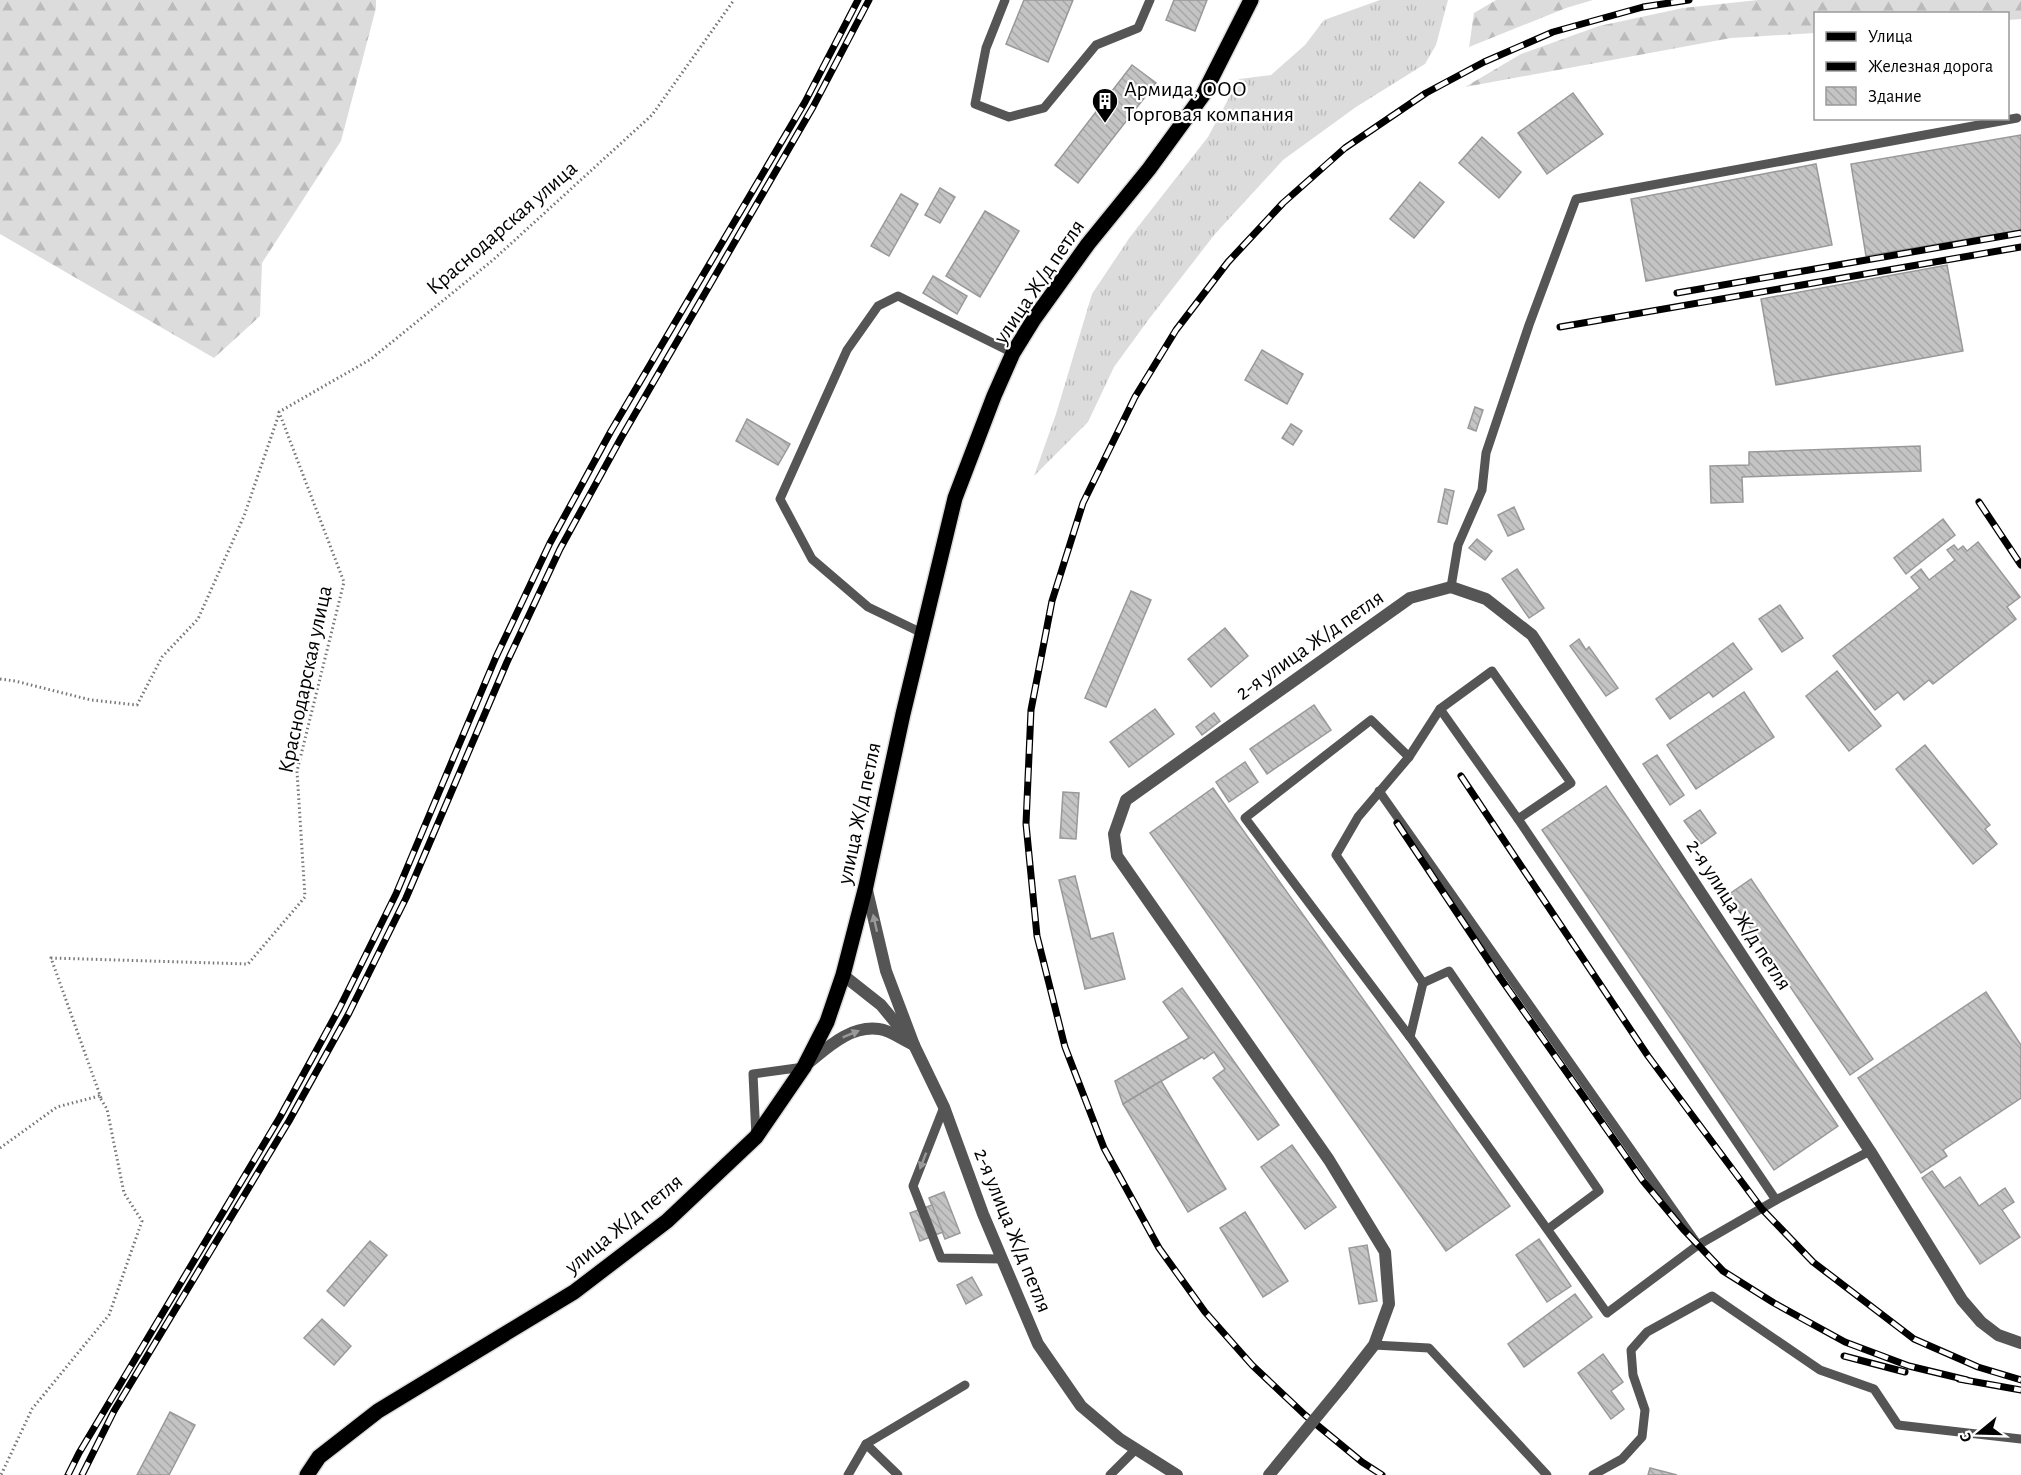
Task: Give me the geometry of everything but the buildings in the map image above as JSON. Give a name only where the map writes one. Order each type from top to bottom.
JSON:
[{"type":"main road","name":"улица Ж/д петля","points":[[307,1475],[319,1457],[378,1411],[584,1285],[668,1221],[756,1137],[804,1067],[827,1022],[843,975],[866,886],[903,714],[955,498],[1013,353],[1034,319],[1088,244],[1149,169],[1203,94],[1251,0]]},
{"type":"street","name":"2-я улица Ж/д петля","points":[[1269,1475],[1374,1345],[1389,1304],[1385,1252],[1329,1160],[1117,856],[1114,834],[1126,800],[1410,598],[1451,587],[1486,598],[1532,635],[1870,1151],[1962,1300],[1981,1322],[1998,1335],[2021,1343]]},
{"type":"street","points":[[866,886],[886,971],[914,1045]]},
{"type":"street","name":"2-я улица Ж/д петля","points":[[843,975],[881,1005],[914,1045],[944,1107],[982,1214],[1038,1344],[1081,1406],[1120,1439],[1177,1475]]},
{"type":"street","points":[[804,1067],[839,1039],[858,1030],[880,1029],[914,1045]]},
{"type":"lane","points":[[1005,0],[986,48],[975,104],[1009,117],[1044,108],[1096,45],[1138,28],[1150,0]]},
{"type":"lane","points":[[2009,119],[2017,118]]},
{"type":"lane","points":[[1451,587],[1458,545],[1482,490],[1486,453],[1528,325],[1576,199],[2006,120]]},
{"type":"lane","points":[[922,633],[868,607],[812,559],[780,499],[847,350],[878,306],[898,296],[1013,353]]},
{"type":"lane","points":[[1410,1037],[1423,982],[1336,855],[1358,817],[1408,757],[1440,709],[1492,671],[1571,783],[1518,819]]},
{"type":"lane","points":[[1440,709],[1518,819],[1776,1200]]},
{"type":"lane","points":[[1408,757],[1371,720],[1245,818],[1410,1037],[1607,1313],[1698,1245],[1776,1200],[1870,1151]]},
{"type":"lane","points":[[1379,791],[1698,1245]]},
{"type":"lane","points":[[1423,982],[1449,971],[1599,1191],[1548,1229]]},
{"type":"lane","points":[[756,1137],[753,1074],[804,1067]]},
{"type":"lane","points":[[944,1107],[913,1186],[941,1258],[1002,1259]]},
{"type":"lane","points":[[1593,1475],[1622,1459],[1642,1437],[1645,1410],[1633,1375],[1631,1350],[1647,1332],[1712,1296],[1820,1370],[1874,1389],[1898,1425],[2021,1438]]},
{"type":"lane","points":[[1374,1345],[1429,1348],[1547,1475]]},
{"type":"lane","points":[[848,1475],[866,1444],[965,1385]]},
{"type":"lane","points":[[866,1444],[898,1475]]},
{"type":"lane","points":[[1109,1475],[1136,1449]]},
{"type":"path","name":"Краснодарская улица","points":[[101,1098],[51,958],[248,964],[305,897],[297,771],[344,582],[279,412],[371,359],[502,252],[652,115],[734,0]]},
{"type":"path","points":[[0,679],[91,700],[136,705],[162,657],[198,619],[244,516],[279,412]]},
{"type":"path","points":[[0,1148],[57,1107],[99,1096],[108,1109],[124,1193],[142,1221],[109,1315],[32,1409],[1,1475]]},
{"type":"green space","points":[[0,0],[376,0],[376,8],[341,141],[262,263],[260,316],[214,358],[0,234]]},
{"type":"green space","points":[[1380,0],[1448,0],[1436,45],[1425,64],[1356,107],[1283,160],[1215,234],[1149,319],[1114,367],[1088,422],[1034,476],[1056,414],[1092,294],[1130,237],[1208,137],[1239,79],[1271,75],[1305,45],[1324,20]]},
{"type":"green space","points":[[1496,0],[1593,0],[1566,8],[1469,47],[1474,13]]},
{"type":"green space","points":[[1758,0],[2021,0],[2021,19],[2009,20],[2009,12],[1814,12],[1814,33],[1731,38],[1465,87],[1521,54],[1599,26],[1683,8]]},
{"type":"railway","points":[[68,1475],[280,1117],[339,1009],[396,894],[496,657],[550,543],[611,431],[805,102],[858,0]]},
{"type":"railway","points":[[82,1475],[114,1411],[289,1121],[349,1013],[406,898],[507,662],[560,549],[621,438],[813,107],[869,0]]},
{"type":"railway","points":[[1382,1475],[1362,1462],[1305,1415],[1252,1365],[1205,1312],[1159,1248],[1104,1148],[1065,1047],[1037,936],[1026,824],[1031,710],[1052,601],[1083,503],[1135,397],[1176,330],[1228,262],[1283,203],[1345,148],[1426,93],[1484,62],[1553,32],[1643,7],[1689,0]]},
{"type":"railway","points":[[1677,293],[2021,233]]},
{"type":"railway","points":[[1560,327],[2021,247]]},
{"type":"railway","points":[[1979,502],[2021,565]]},
{"type":"railway","points":[[1461,776],[1648,1056],[1762,1209],[1813,1262],[1914,1339],[1978,1367],[2021,1380]]},
{"type":"railway","points":[[1397,823],[1501,979],[1643,1181],[1683,1229],[1723,1271],[1774,1303],[1845,1342],[1909,1366],[1967,1380]]},
{"type":"railway","points":[[1844,1356],[1905,1372]]},
{"type":"railway","points":[[1959,1379],[2021,1390]]},
{"type":"place","name":"Армида, ООО Торговая компания","points":[[1105,124]]}]
